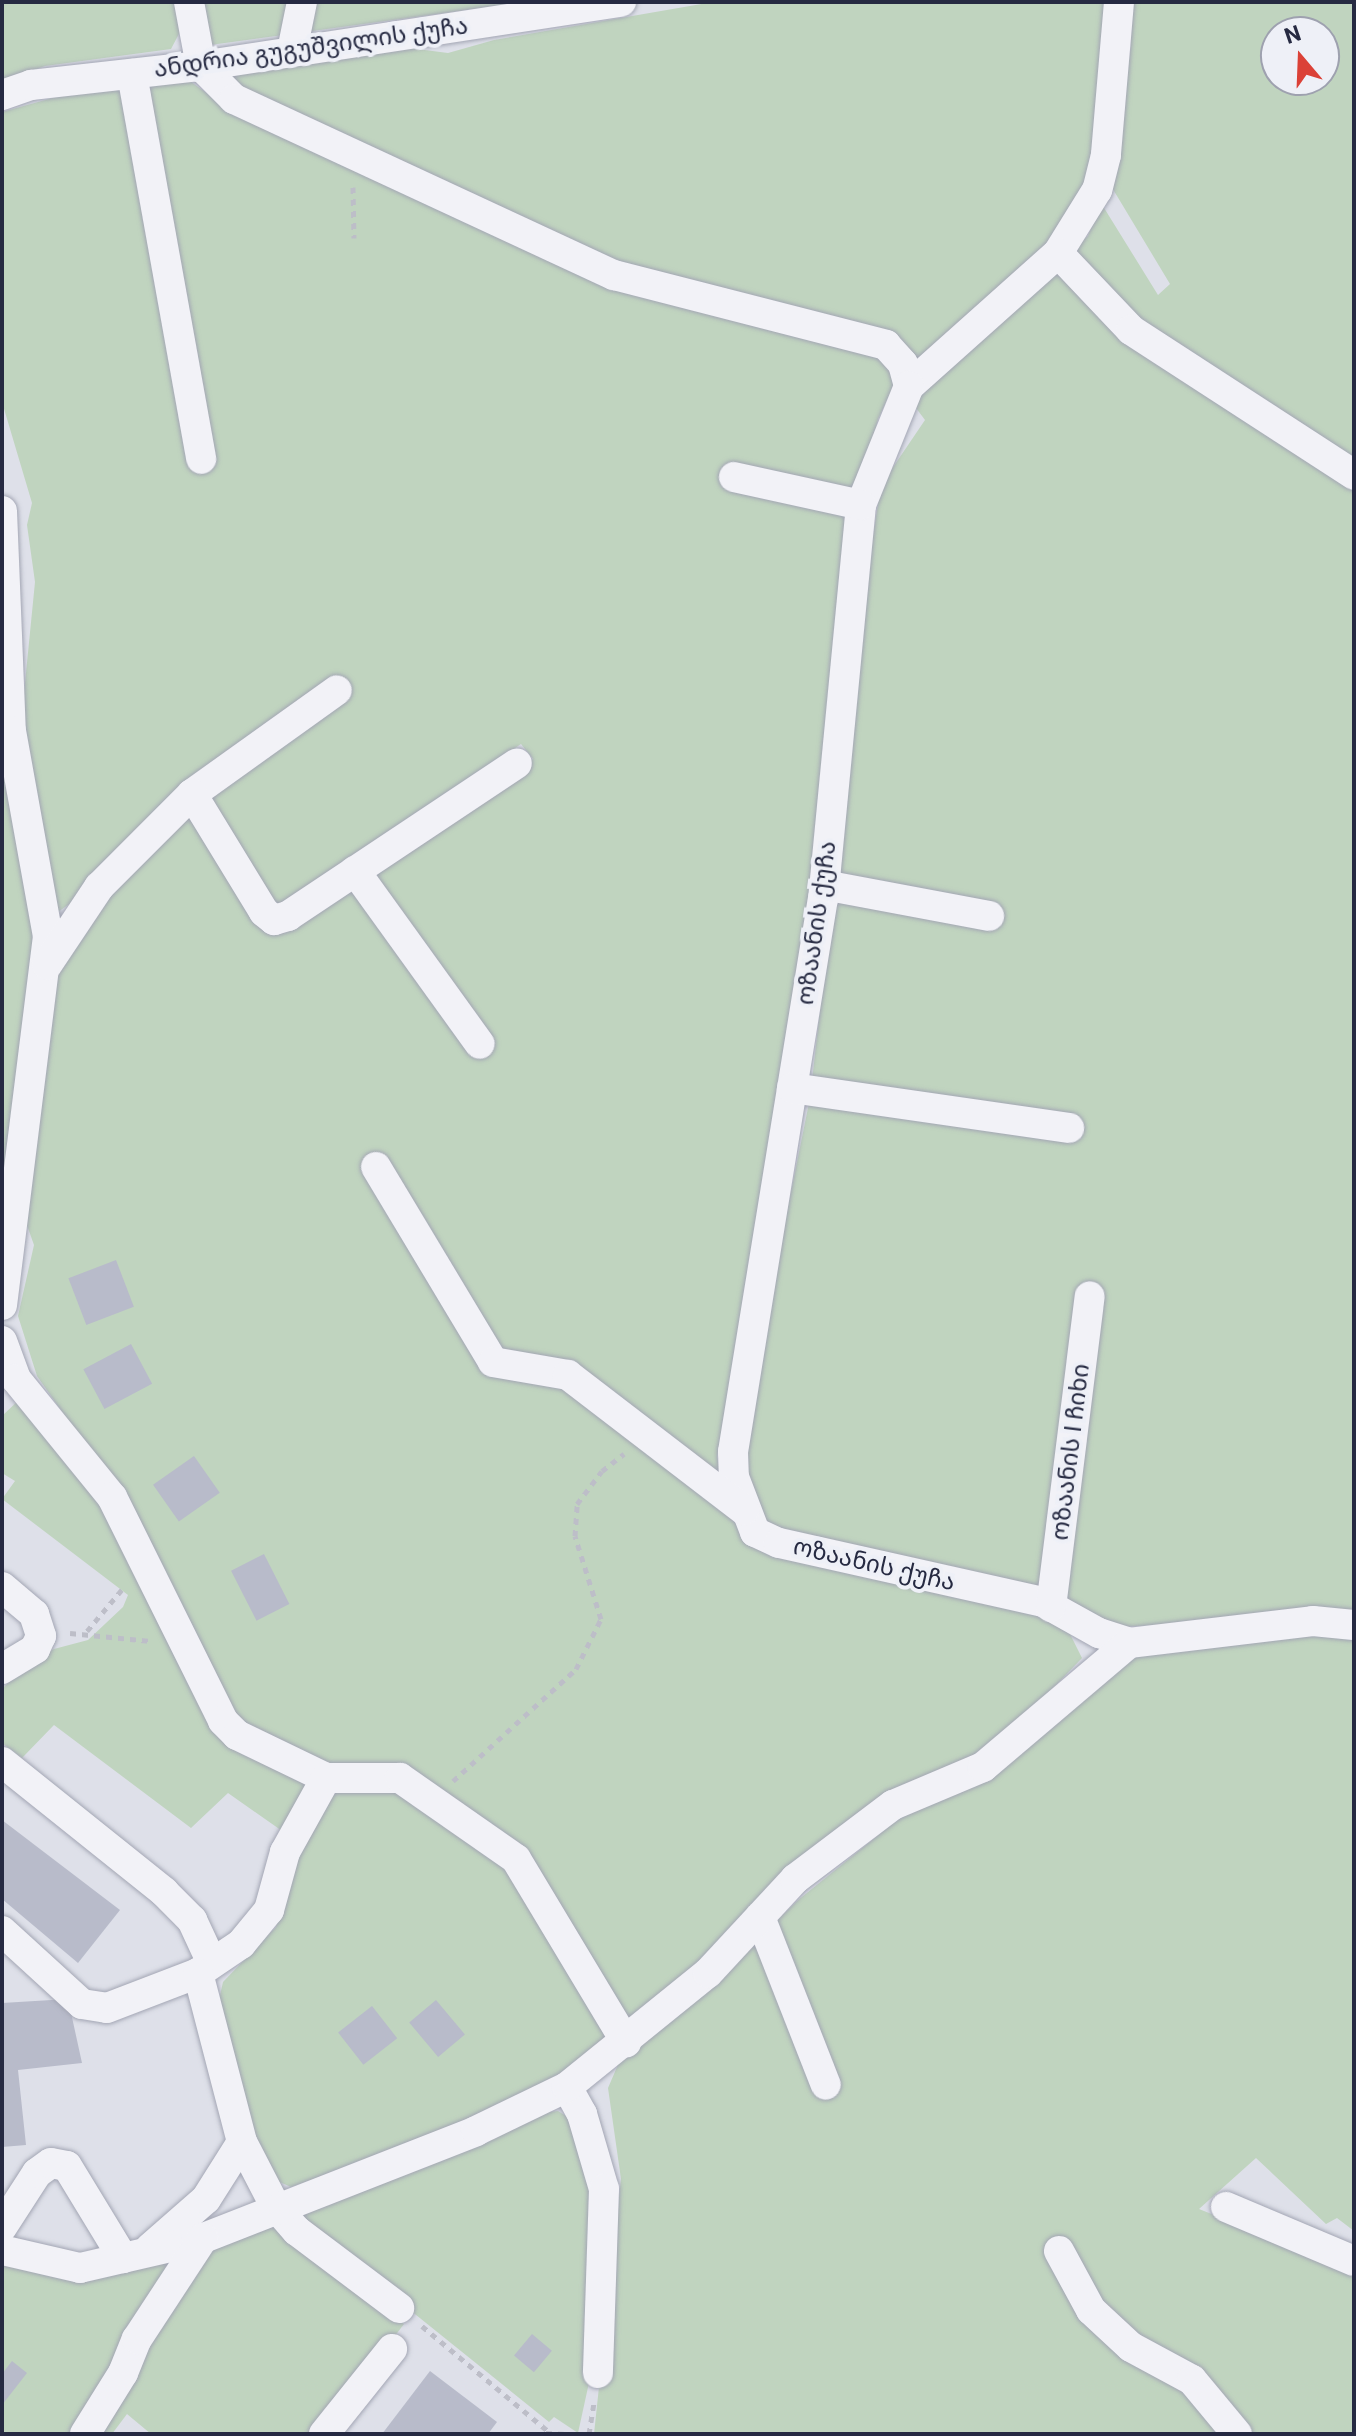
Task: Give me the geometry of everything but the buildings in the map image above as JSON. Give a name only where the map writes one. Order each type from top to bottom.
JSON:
[{"type":"street","points":[[189,2],[201,66],[234,99],[614,275],[886,345],[903,364],[909,386]]},
{"type":"street","points":[[292,51],[302,2]]},
{"type":"street","name":"ანდრია გუგუშვილის ქუჩა","points":[[2,95],[31,85],[201,66],[621,2]]},
{"type":"street","name":"ოზაანის ქუჩა","points":[[1119,2],[1106,155],[1097,190],[1058,253],[909,386],[861,505],[824,885],[733,1452],[744,1510],[755,1532],[779,1543],[1051,1607],[1099,1633],[1129,1643]]},
{"type":"street","points":[[132,74],[201,459]]},
{"type":"street","points":[[1058,253],[1131,330],[1354,475]]},
{"type":"street","points":[[734,477],[861,505]]},
{"type":"street","points":[[2,511],[7,731],[48,936],[2,1305]]},
{"type":"street","points":[[45,967],[99,887],[192,794],[337,690]]},
{"type":"street","points":[[192,794],[264,912],[274,920],[355,871],[517,763]]},
{"type":"street","points":[[355,871],[480,1044]]},
{"type":"street","points":[[824,885],[989,916]]},
{"type":"street","points":[[792,1088],[1069,1128]]},
{"type":"street","points":[[376,1167],[493,1362],[568,1375],[744,1510]]},
{"type":"street","name":"ოზაანის I ჩიხი","points":[[1051,1607],[1090,1296]]},
{"type":"street","points":[[2,1341],[7,1364],[112,1497],[223,1721],[237,1735],[326,1778],[400,1778],[516,1859],[626,2042]]},
{"type":"street","points":[[2,1587],[34,1614],[41,1636],[35,1649],[2,1669]]},
{"type":"street","points":[[2,2250],[80,2268],[203,2238],[275,2206],[476,2131],[567,2087],[708,1973],[795,1879],[893,1805],[983,1767],[1129,1643],[1313,1621],[1354,1625]]},
{"type":"street","points":[[2,1762],[164,1892],[192,1920],[242,2142],[275,2206],[297,2231],[399,2308]]},
{"type":"street","points":[[2,1931],[82,2004],[107,2008],[205,1968],[241,1944],[269,1910],[285,1852],[326,1778]]},
{"type":"street","points":[[760,1917],[826,2085]]},
{"type":"street","points":[[567,2087],[582,2114],[604,2189],[598,2373]]},
{"type":"street","points":[[134,2255],[206,2199],[242,2142]]},
{"type":"street","points":[[2,2227],[37,2173],[51,2163],[67,2166],[134,2255]]},
{"type":"street","points":[[1226,2207],[1354,2261]]},
{"type":"street","points":[[85,2434],[137,2339],[203,2238]]},
{"type":"street","points":[[1059,2251],[1091,2310],[1131,2347],[1192,2380],[1237,2434]]},
{"type":"street","points":[[324,2434],[392,2349]]},
{"type":"path","points":[[353,154],[354,238]]},
{"type":"path","points":[[432,1800],[576,1669],[601,1619],[575,1536],[577,1504],[602,1471],[648,1436]]},
{"type":"path","points":[[87,1632],[111,1608],[138,1552]]},
{"type":"path","points":[[41,1636],[87,1632],[187,1651]]},
{"type":"path","points":[[399,2308],[547,2433],[566,2434]]},
{"type":"green space","points":[[2,2],[182,2],[181,30],[171,49],[45,66],[2,81]]},
{"type":"green space","points":[[199,2],[524,2],[210,45]]},
{"type":"green space","points":[[713,2],[1107,2],[1101,112],[1077,220],[913,372],[910,362],[639,277],[244,98],[226,72],[386,45],[448,53],[494,40]]},
{"type":"green space","points":[[1131,2],[1354,2],[1354,1616],[1116,1627],[777,1532],[760,1520],[745,1466],[764,1325],[810,1098],[1081,1139],[1084,1122],[812,1081],[881,485],[925,420],[910,400],[932,374],[1088,236],[1101,203],[1158,295],[1170,284],[1111,186],[1131,46]]},
{"type":"green space","points":[[187,79],[215,99],[459,212],[888,358],[895,383],[878,419],[852,523],[806,937],[717,1457],[734,1521],[749,1543],[1042,1612],[1067,1628],[1082,1658],[1010,1733],[698,1973],[627,2021],[521,1850],[408,1771],[325,1769],[234,1724],[122,1497],[37,1376],[18,1316],[34,1245],[22,1211],[54,966],[111,885],[191,808],[273,934],[533,759],[521,744],[278,908],[185,788],[97,868],[75,900],[58,912],[21,723],[35,582],[27,525],[32,503],[2,402],[2,112],[56,97]]},
{"type":"green space","points":[[2,762],[35,927],[2,1246]]},
{"type":"green space","points":[[21,1398],[105,1505],[201,1698],[310,1778],[285,1833],[228,1793],[191,1828],[54,1725],[22,1758],[2,1743],[2,1689],[27,1664],[54,1649],[88,1640],[123,1607],[128,1595],[2,1499],[15,1481],[2,1473],[2,1416]]},
{"type":"green space","points":[[1304,1631],[1354,1636],[1354,2231],[1337,2218],[1326,2224],[1256,2158],[1199,2209],[1354,2271],[1354,2434],[1246,2434],[1219,2397],[1128,2329],[1087,2284],[1073,2294],[1099,2329],[1190,2388],[1229,2434],[594,2434],[621,2179],[608,2088],[620,2060],[708,1988],[797,1901],[897,1820],[992,1773],[1138,1648]]},
{"type":"green space","points":[[399,1786],[508,1862],[613,2038],[567,2074],[463,2127],[291,2187],[275,2180],[258,2159],[217,2009],[223,1982],[276,1927],[289,1871],[318,1810],[336,1793]]},
{"type":"green space","points":[[558,2111],[579,2124],[591,2159],[592,2369],[578,2433],[554,2417],[549,2422],[303,2224],[295,2208],[522,2115]]},
{"type":"green space","points":[[274,2224],[404,2324],[320,2434],[151,2434],[127,2414],[112,2434],[2,2434],[2,2255],[27,2266]]}]
